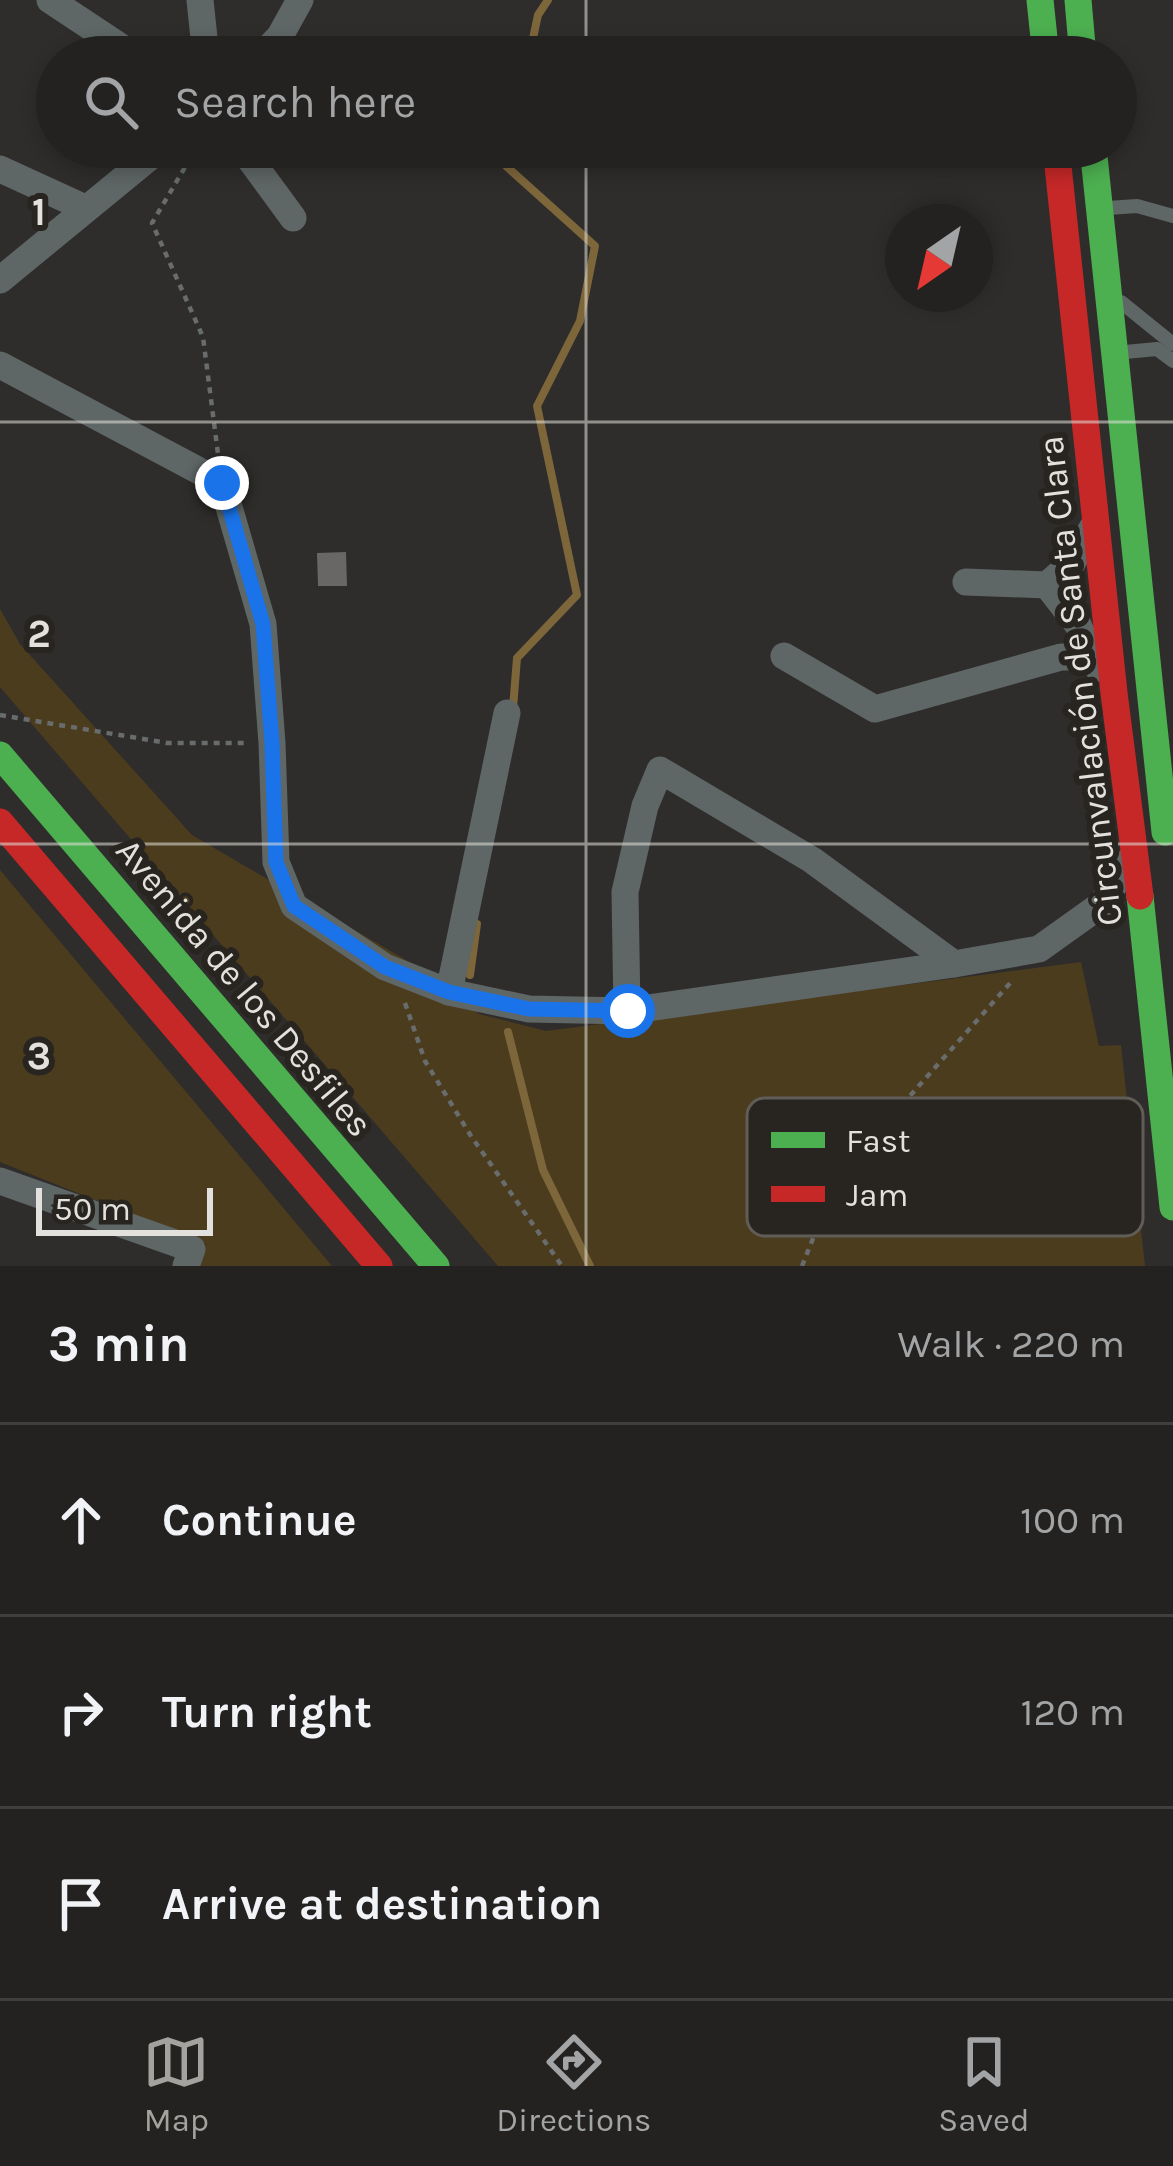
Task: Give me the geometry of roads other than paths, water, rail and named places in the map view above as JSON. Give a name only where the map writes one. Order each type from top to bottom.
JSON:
[{"type":"main road","points":[[1040,0],[1044,36]]},
{"type":"main road","points":[[1078,0],[1081,36]]},
{"type":"main road","name":"Circunvalación de Santa Clara","points":[[1058,168],[1173,1208]]},
{"type":"main road","name":"Circunvalación de Santa Clara","points":[[1095,168],[1168,862]]},
{"type":"main road","name":"Avenida de los Desfiles","points":[[0,755],[436,1266]]},
{"type":"main road","points":[[0,822],[379,1266]]},
{"type":"street","points":[[50,0],[104,36]]},
{"type":"street","points":[[200,0],[204,36]]},
{"type":"street","points":[[280,36],[299,0]]},
{"type":"street","points":[[0,280],[135,168]]},
{"type":"street","points":[[257,168],[293,218]]},
{"type":"street","points":[[0,169],[85,208]]},
{"type":"street","points":[[0,365],[222,483],[263,624],[276,862],[294,906],[385,967],[449,992],[529,1009],[628,1011],[954,964],[1039,949],[1102,904],[1136,851]]},
{"type":"street","points":[[966,582],[1047,584],[1072,563],[1096,521]]},
{"type":"street","points":[[1047,584],[1078,625],[1091,658],[1114,693]]},
{"type":"street","points":[[784,656],[875,709],[1061,657],[1091,658]]},
{"type":"street","points":[[449,992],[507,712]]},
{"type":"street","points":[[628,1011],[625,892],[645,806],[660,770],[812,860],[954,964]]},
{"type":"street","points":[[0,1180],[189,1257]]},
{"type":"lane","points":[[1099,209],[1137,206],[1173,216]]},
{"type":"lane","points":[[1108,291],[1173,344]]},
{"type":"lane","points":[[1114,352],[1157,349],[1173,362]]},
{"type":"waterway","points":[[534,36],[538,15],[548,0]]},
{"type":"waterway","points":[[508,168],[595,246],[580,321],[537,406],[577,595],[517,658],[513,708]]},
{"type":"waterway","points":[[470,975],[477,924]]},
{"type":"waterway","points":[[508,1032],[543,1170],[590,1266]]}]
